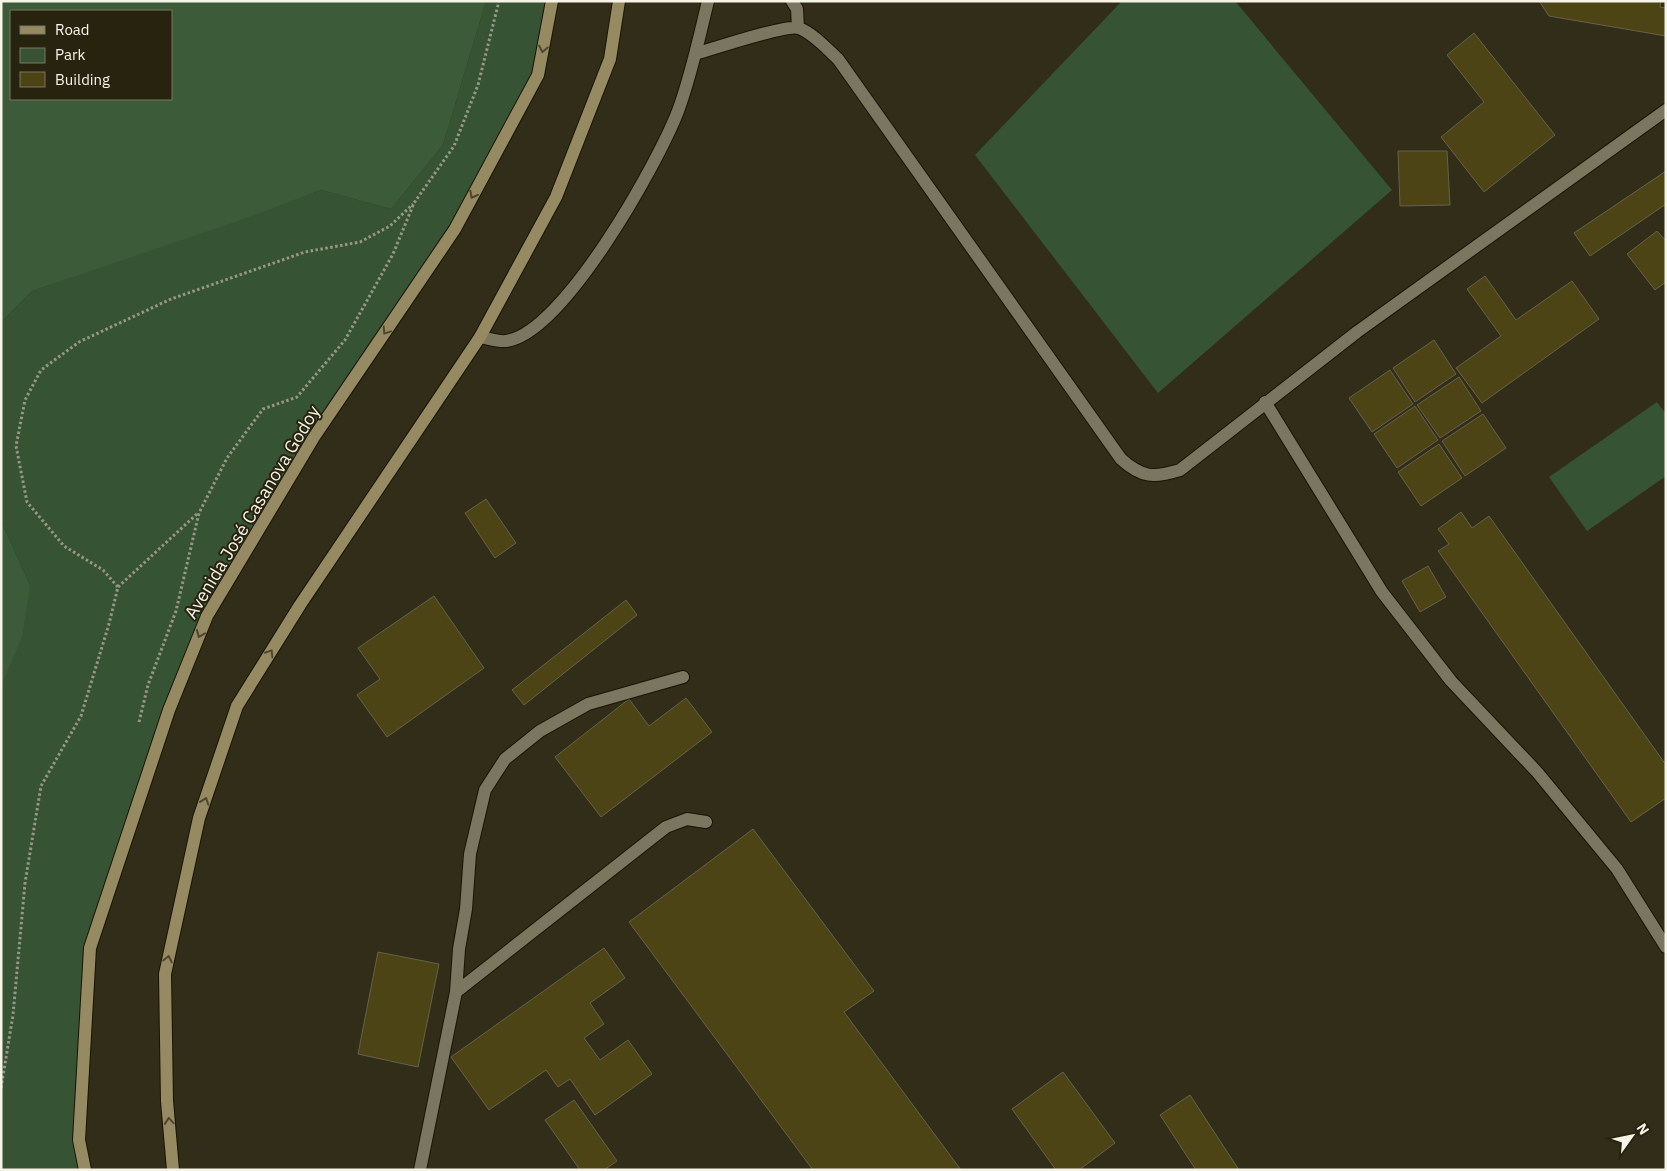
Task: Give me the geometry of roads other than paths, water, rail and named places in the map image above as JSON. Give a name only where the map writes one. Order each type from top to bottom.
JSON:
[{"type":"street","name":"Avenida José Casanova Godoy","points":[[85,1170],[78,1140],[90,948],[169,710],[207,616],[314,437],[455,229],[538,75],[552,1]]},
{"type":"street","points":[[173,1170],[167,1101],[165,974],[199,818],[237,706],[327,565],[480,337],[556,197],[610,59],[619,1]]},
{"type":"lane","points":[[480,337],[506,341],[533,329],[563,300],[626,213],[645,182],[677,112],[695,54],[708,1]]},
{"type":"lane","points":[[792,1],[797,9],[798,28]]},
{"type":"lane","points":[[695,54],[798,28],[810,35],[843,66],[1121,460],[1131,468],[1152,476],[1160,476],[1180,470],[1357,332],[1666,110]]},
{"type":"lane","points":[[1265,402],[1382,592],[1451,681],[1537,772],[1617,870],[1666,947]]},
{"type":"lane","points":[[420,1170],[456,992],[459,949],[466,909],[470,854],[486,790],[505,759],[540,731],[588,704],[683,677]]},
{"type":"lane","points":[[456,992],[666,827],[686,819],[706,822]]}]
